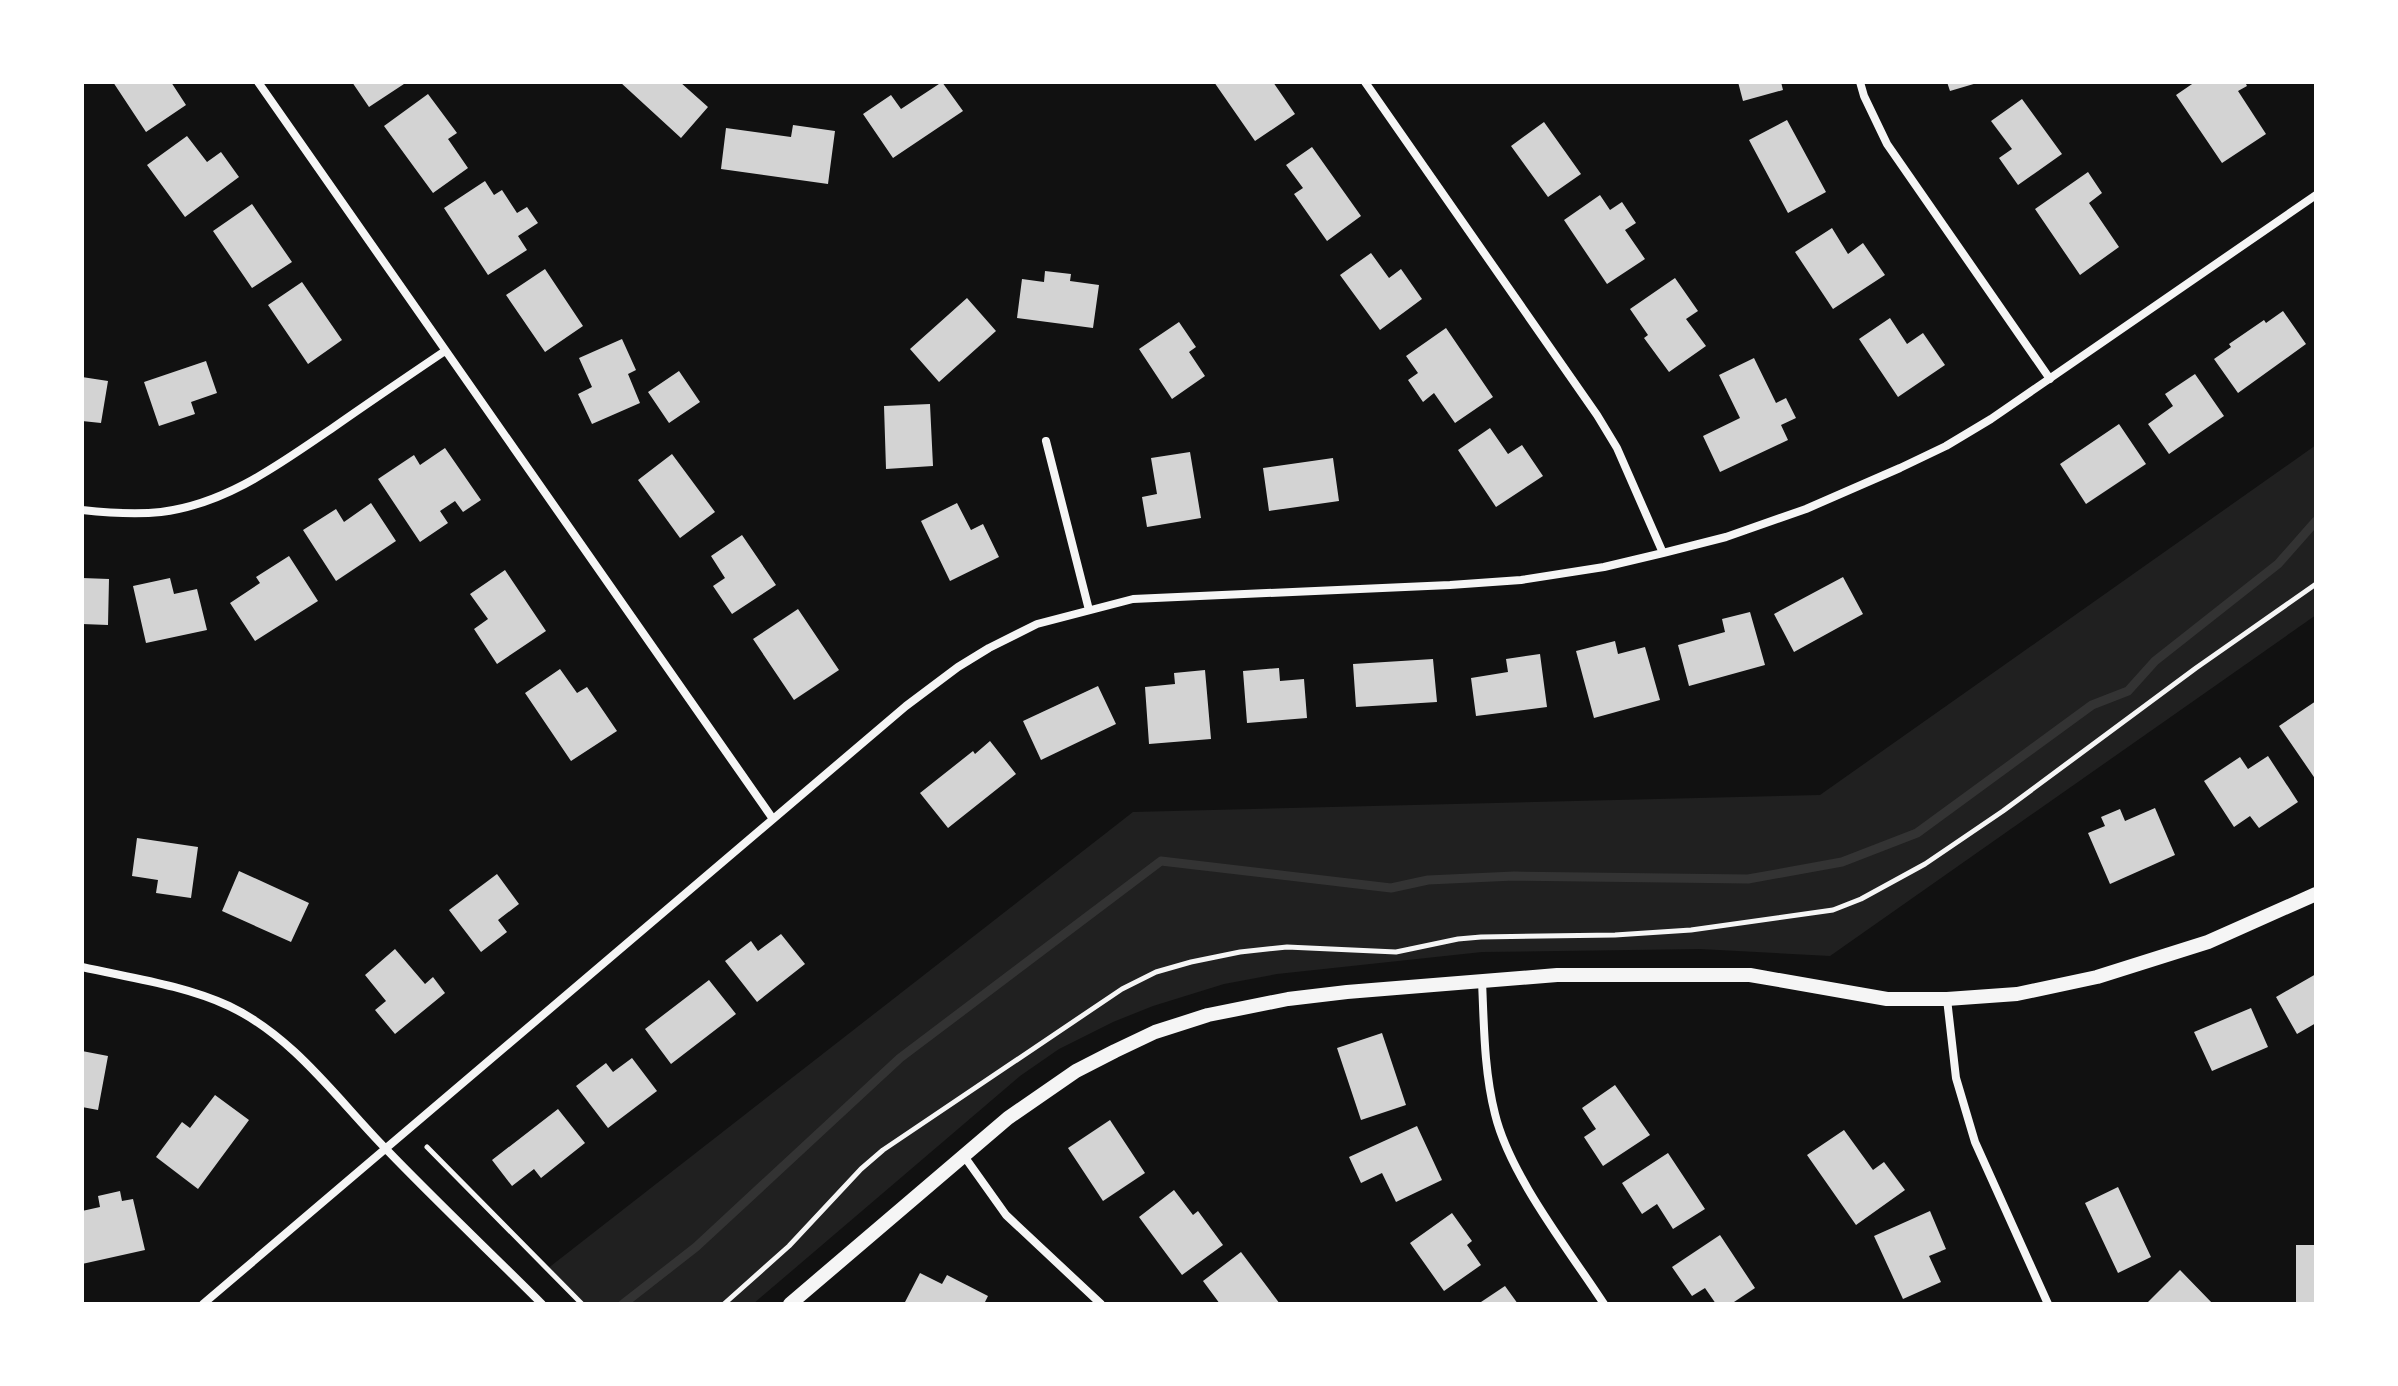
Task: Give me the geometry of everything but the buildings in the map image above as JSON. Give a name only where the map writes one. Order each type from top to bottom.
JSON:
[{"type":"street","points":[[258,82],[773,819]]},
{"type":"street","points":[[1365,82],[1611,437],[1663,553]]},
{"type":"street","points":[[1860,82],[1887,144],[2050,379]]},
{"type":"street","points":[[203,1304],[906,706],[989,648],[1037,624],[1133,599],[1521,580],[1604,567],[1726,537],[1806,509],[1946,446],[2050,379],[2316,195]]},
{"type":"street","points":[[82,510],[123,514],[163,512],[201,503],[245,485],[445,351]]},
{"type":"street","points":[[1046,441],[1089,610]]},
{"type":"street","points":[[790,1304],[1008,1118],[1076,1071],[1155,1032],[1208,1015],[1288,999],[1557,975],[1750,975],[1887,999],[2017,994],[2097,977],[2208,942],[2316,894]]},
{"type":"street","points":[[82,967],[187,990],[241,1014],[275,1034],[542,1304]]},
{"type":"street","points":[[1482,980],[1487,1071],[1495,1116],[1513,1165],[1604,1304]]},
{"type":"street","points":[[1947,999],[1956,1078],[1975,1142],[2048,1304]]},
{"type":"street","points":[[964,1156],[1006,1215],[1101,1304]]},
{"type":"path","points":[[1779,919],[1833,910],[1861,899],[1925,864],[2316,584]]},
{"type":"path","points":[[427,1147],[582,1304]]},
{"type":"shaded area","points":[[2316,445],[2316,615],[1830,956],[1700,949],[1482,952],[1277,974],[1224,984],[1153,1006],[1059,1049],[1020,1076],[753,1304],[582,1304],[547,1269],[1133,812],[1820,795]]},
{"type":"waterway","points":[[623,1304],[696,1247],[900,1058],[1161,861],[1391,888],[1428,880],[1514,876],[1748,879],[1842,862],[1917,833],[2092,705],[2128,691],[2155,661],[2278,564],[2316,521]]}]
